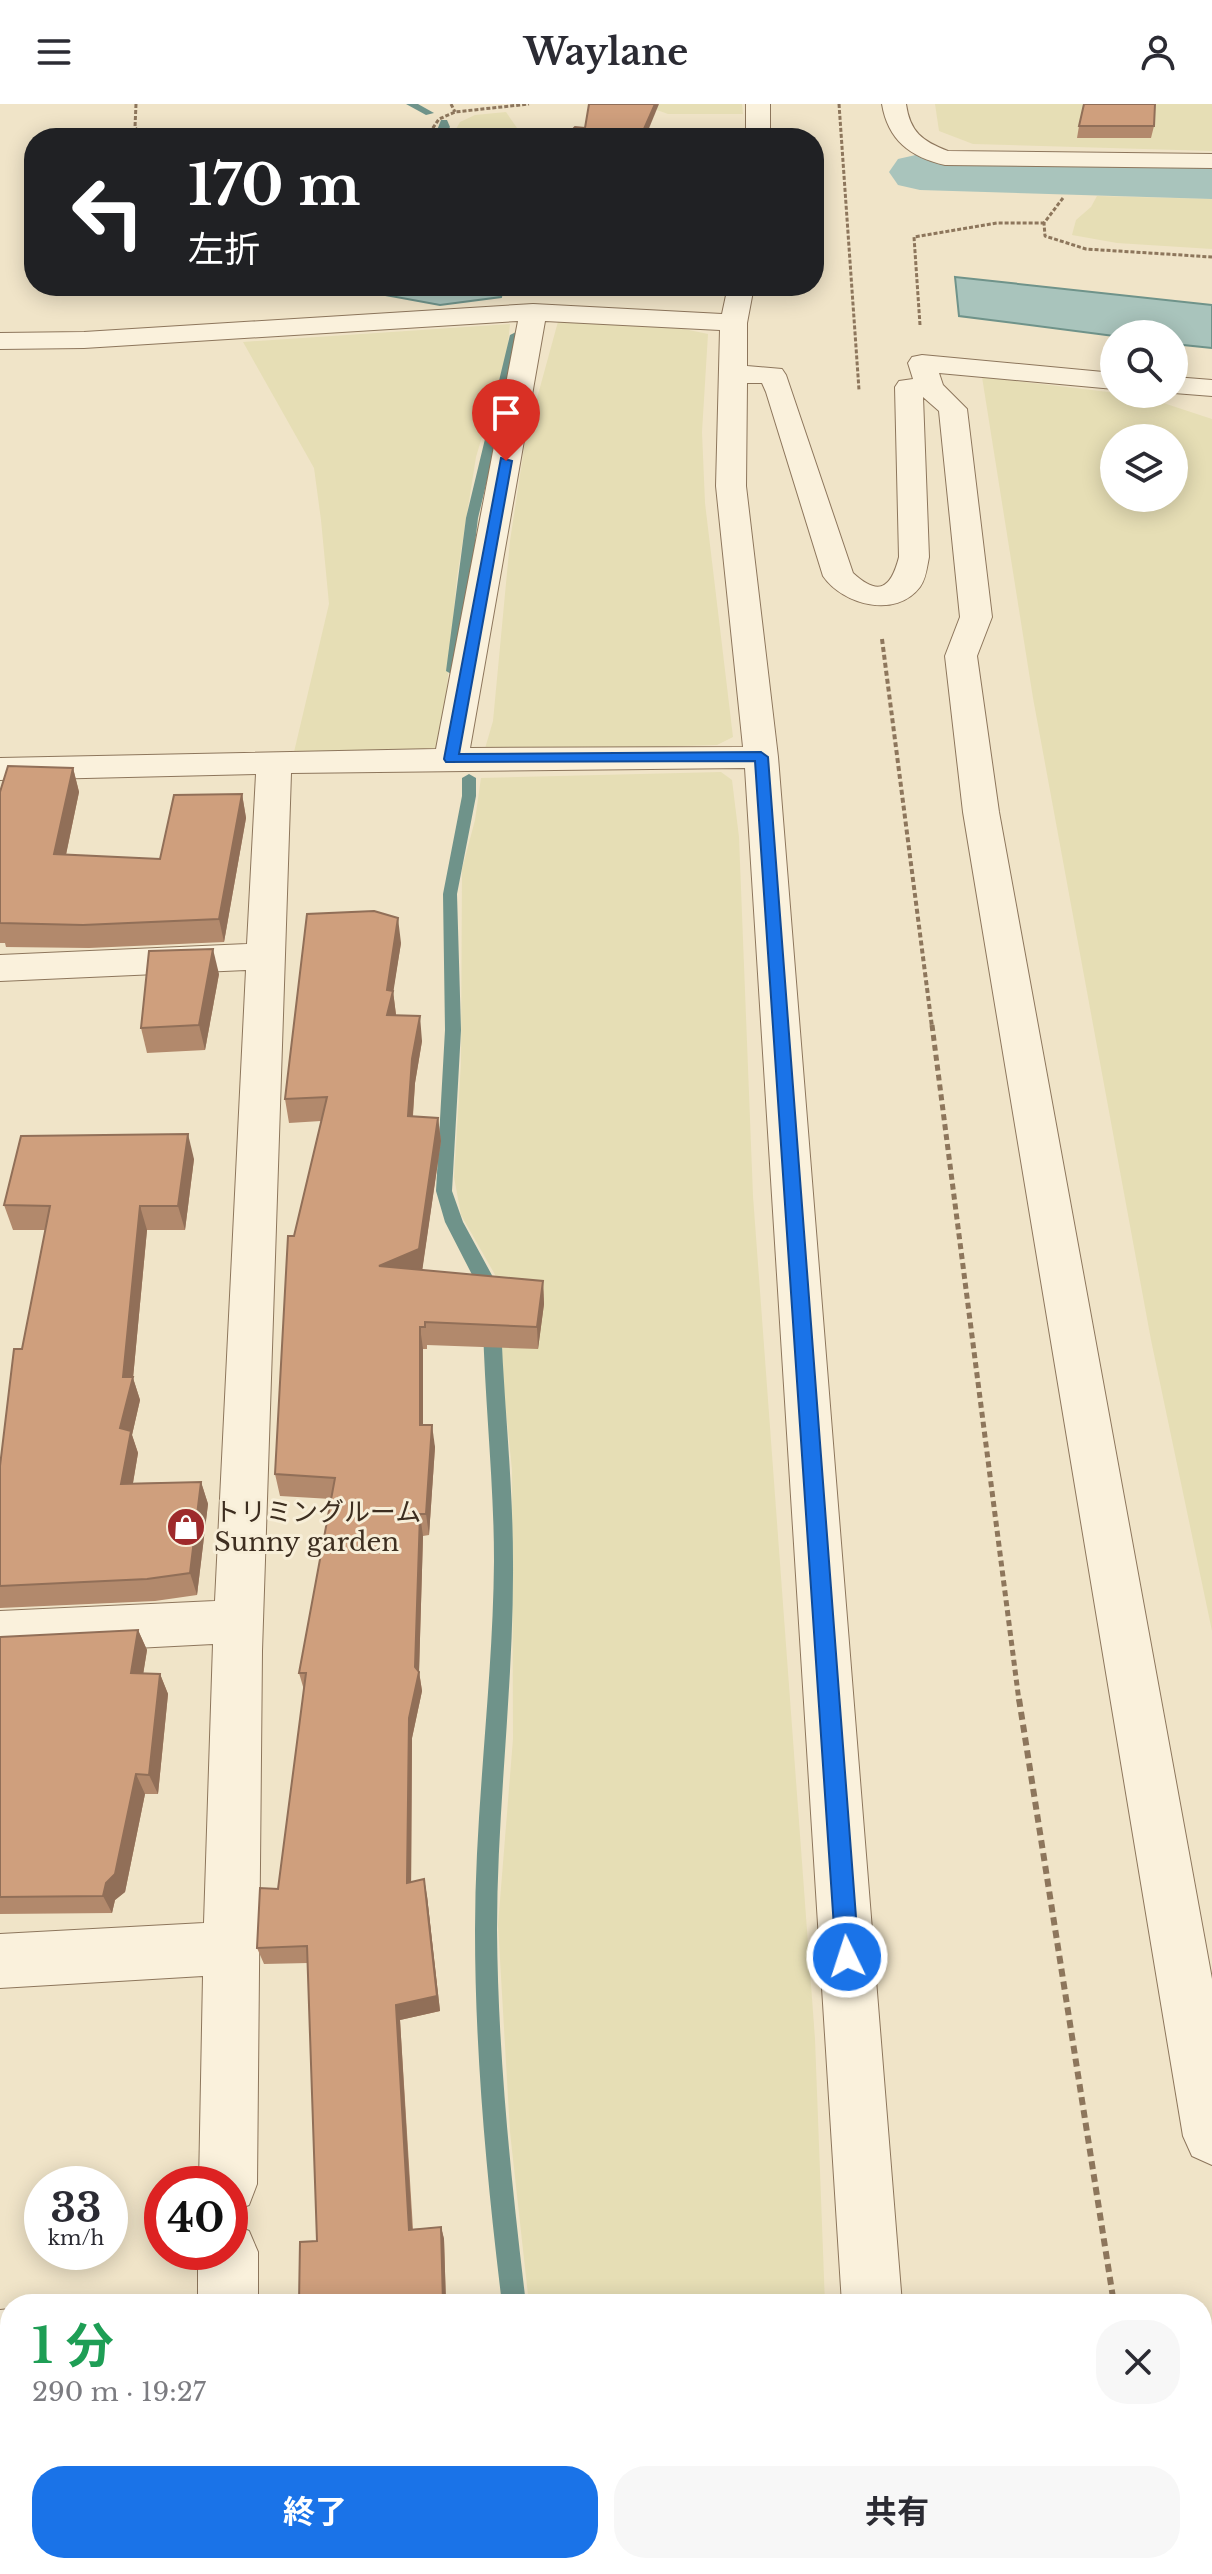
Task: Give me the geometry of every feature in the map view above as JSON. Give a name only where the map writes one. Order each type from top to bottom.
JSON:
[{"type":"street","points":[[758,104],[758,128]]},
{"type":"street","points":[[894,104],[897,127],[915,147],[945,158],[1212,161]]},
{"type":"street","points":[[0,341],[84,340],[533,312],[737,305],[731,486],[761,757],[871,2294]]},
{"type":"street","points":[[451,759],[533,312]]},
{"type":"street","points":[[734,374],[772,375],[839,576],[855,591],[876,596],[898,592],[908,582],[914,557],[909,387],[926,375],[1100,381]]},
{"type":"street","points":[[926,375],[953,409],[976,617],[961,656],[981,812],[1212,2136]]},
{"type":"street","points":[[1188,386],[1212,388]]},
{"type":"street","points":[[0,769],[451,759],[761,757]]},
{"type":"street","points":[[228,2166],[228,1948],[238,1621],[274,762]]},
{"type":"street","points":[[2,979],[266,956]]},
{"type":"street","points":[[0,1633],[238,1621]]},
{"type":"street","points":[[0,1961],[228,1948]]},
{"type":"street","points":[[228,2270],[228,2294]]},
{"type":"path","points":[[136,104],[136,128]]},
{"type":"path","points":[[451,104],[455,112]]},
{"type":"path","points":[[433,128],[439,119],[455,112],[529,104]]},
{"type":"path","points":[[839,104],[859,397]]},
{"type":"path","points":[[1063,198],[1044,223],[1045,236],[1086,249],[1212,257]]},
{"type":"path","points":[[926,375],[914,237],[997,223],[1044,223]]},
{"type":"path","points":[[876,596],[1023,1729],[1112,2294]]},
{"type":"shaded area","points":[[640,104],[742,104],[743,114],[668,114]]},
{"type":"shaded area","points":[[935,104],[1212,104],[1212,151],[973,144],[939,131]]},
{"type":"shaded area","points":[[506,112],[517,128],[457,128],[460,122],[475,115]]},
{"type":"shaded area","points":[[1097,196],[1212,199],[1212,249],[1117,243],[1072,235],[1076,220],[1091,207]]},
{"type":"shaded area","points":[[559,318],[670,326],[708,334],[702,432],[705,503],[733,737],[717,745],[484,752],[493,721],[510,541],[525,442]]},
{"type":"shaded area","points":[[510,324],[507,353],[476,457],[457,577],[441,751],[294,752],[329,604],[321,520],[314,468],[243,342]]},
{"type":"shaded area","points":[[982,377],[1100,391],[1100,408],[1179,408],[1212,419],[1212,1631],[1151,1340],[1033,698]]},
{"type":"shaded area","points":[[721,772],[732,780],[739,837],[753,1196],[815,2039],[825,2294],[528,2294],[510,2132],[498,1925],[513,1739],[512,1470],[501,1362],[502,1287],[461,1215],[454,1177],[461,1062],[462,869],[475,820],[481,778]]},
{"type":"water","points":[[955,277],[1212,305],[1212,348],[1188,345],[1188,320],[1100,320],[1100,334],[959,316]]},
{"type":"water","points":[[391,296],[501,296],[501,297],[440,305]]},
{"type":"building","points":[[589,104],[655,104],[644,128],[585,128]]},
{"type":"building","points":[[1084,104],[1155,104],[1154,126],[1079,126]]},
{"type":"building","points":[[8,766],[73,768],[54,854],[160,859],[174,795],[242,794],[219,919],[83,925],[0,923],[0,792]]},
{"type":"building","points":[[374,911],[398,918],[387,990],[393,991],[387,1015],[420,1016],[412,1059],[408,1116],[438,1118],[419,1249],[379,1266],[543,1281],[537,1327],[425,1322],[425,1327],[420,1327],[420,1425],[432,1425],[426,1514],[420,1514],[415,1667],[419,1672],[409,1718],[407,1883],[424,1879],[437,1996],[396,2005],[409,2230],[441,2227],[443,2294],[299,2294],[300,2242],[317,2241],[307,1946],[257,1948],[260,1888],[278,1889],[306,1673],[299,1673],[335,1478],[275,1474],[288,1236],[294,1236],[327,1097],[285,1099],[307,914]]},
{"type":"building","points":[[213,949],[199,1025],[141,1028],[149,951]]},
{"type":"building","points":[[188,1134],[178,1206],[140,1206],[123,1377],[133,1377],[120,1428],[131,1431],[121,1484],[201,1482],[190,1573],[147,1579],[0,1586],[0,1466],[14,1349],[22,1349],[50,1206],[4,1205],[21,1136]]},
{"type":"building","points":[[138,1630],[131,1673],[160,1674],[149,1775],[136,1774],[115,1874],[106,1883],[103,1896],[0,1897],[0,1637]]},
{"type":"waterway","points":[[411,104],[429,113]]},
{"type":"waterway","points":[[444,122],[444,128]]},
{"type":"waterway","points":[[920,172],[1212,180]]},
{"type":"waterway","points":[[453,671],[472,518],[516,335]]},
{"type":"waterway","points":[[469,778],[469,796],[450,894],[453,1030],[444,1191],[454,1222],[491,1295]]},
{"type":"waterway","points":[[492,1325],[502,1489],[503,1564],[489,1825],[487,1977],[495,2117],[513,2294]]},
{"type":"place","name":"トリミングルーム Sunny garden","points":[[186,1527]]},
{"type":"route","points":[[506,461],[451,759],[761,757],[847,1957]]}]
